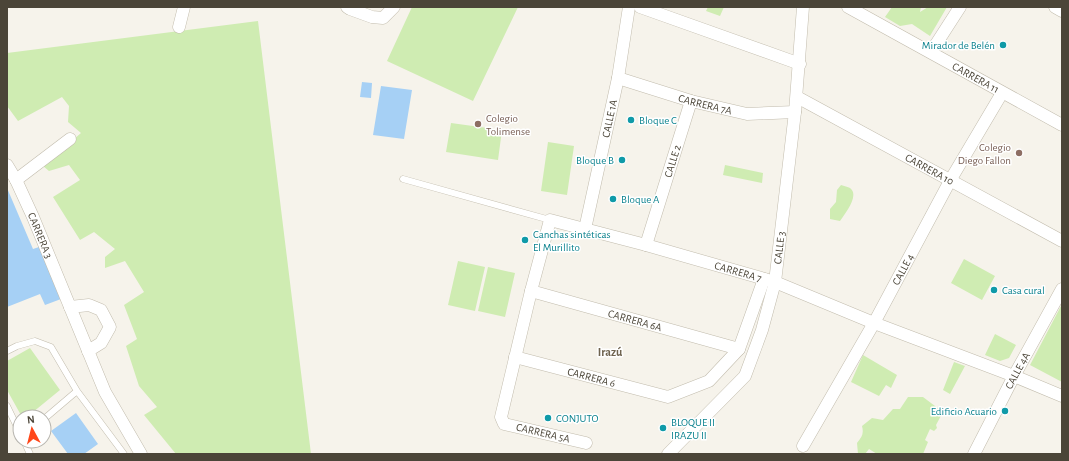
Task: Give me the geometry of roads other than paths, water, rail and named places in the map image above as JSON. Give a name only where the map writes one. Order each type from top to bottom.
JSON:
[{"type":"street","points":[[179,27],[184,7]]},
{"type":"street","points":[[348,7],[372,17],[383,18],[394,7]]},
{"type":"street","name":"CALLE 1A","points":[[585,229],[618,78],[629,7]]},
{"type":"street","points":[[640,7],[800,64]]},
{"type":"street","name":"CALLE 3","points":[[668,454],[745,376],[762,330],[797,97],[804,7]]},
{"type":"street","name":"CARRERA 11","points":[[848,7],[1062,125]]},
{"type":"street","points":[[931,52],[960,7]]},
{"type":"street","points":[[1055,7],[1062,11]]},
{"type":"street","name":"CARRERA 7A","points":[[618,78],[691,101],[748,114],[795,112]]},
{"type":"street","name":"CALLE 4","points":[[804,446],[874,323],[950,179],[1002,93]]},
{"type":"street","name":"CARRERA 10","points":[[797,97],[1062,240]]},
{"type":"street","name":"CALLE 2","points":[[646,245],[691,101]]},
{"type":"street","points":[[16,180],[70,139]]},
{"type":"street","name":"CARRERA 3","points":[[7,165],[16,180],[105,392],[141,454]]},
{"type":"street","points":[[515,357],[550,220]]},
{"type":"street","name":"CARRERA 7","points":[[550,220],[770,280],[874,323],[1014,376],[1062,396]]},
{"type":"street","name":"CALLE 3","points":[[668,397],[709,380],[739,349],[770,280]]},
{"type":"street","name":"CALLE 4A","points":[[974,454],[1014,376],[1062,289]]},
{"type":"street","name":"CARRERA 6A","points":[[531,291],[739,349]]},
{"type":"street","points":[[70,307],[89,305],[102,310],[110,327],[102,343],[88,351]]},
{"type":"street","name":"CARRERA 6","points":[[515,357],[668,397]]},
{"type":"street","name":"CARRERA 5A","points":[[515,357],[501,417],[504,424],[586,443]]},
{"type":"lane","name":"CARRERA 7","points":[[403,179],[550,220]]},
{"type":"lane","points":[[7,351],[17,346],[35,341],[51,347],[77,391],[124,454]]},
{"type":"lane","points":[[52,412],[77,391]]},
{"type":"lane","points":[[7,406],[12,416]]},
{"type":"water","points":[[362,82],[372,83],[371,98],[360,97]]},
{"type":"water","points":[[381,86],[412,90],[404,139],[373,135]]},
{"type":"water","points":[[7,188],[33,249],[39,247],[61,299],[45,305],[40,294],[7,307]]},
{"type":"water","points":[[76,413],[98,444],[84,454],[68,454],[52,430]]},
{"type":"place","name":"Mirador de Belén","points":[[1003,45]]},
{"type":"place","name":"Bloque C","points":[[631,120]]},
{"type":"place","name":"Colegio Tolimense","points":[[478,124]]},
{"type":"place","name":"Colegio Diego Fallon","points":[[1019,153]]},
{"type":"place","name":"Bloque B","points":[[622,160]]},
{"type":"place","name":"Bloque A","points":[[613,199]]},
{"type":"place","name":"Canchas sintéticas El Murillito","points":[[525,240]]},
{"type":"place","name":"Casa cural","points":[[994,290]]},
{"type":"place","name":"Edificio Acuario","points":[[1005,411]]},
{"type":"place","name":"CONJUTO","points":[[548,418]]},
{"type":"place","name":"BLOQUE II IRAZU II","points":[[663,428]]},
{"type":"district","name":"Irazú","points":[[610,352]]}]
